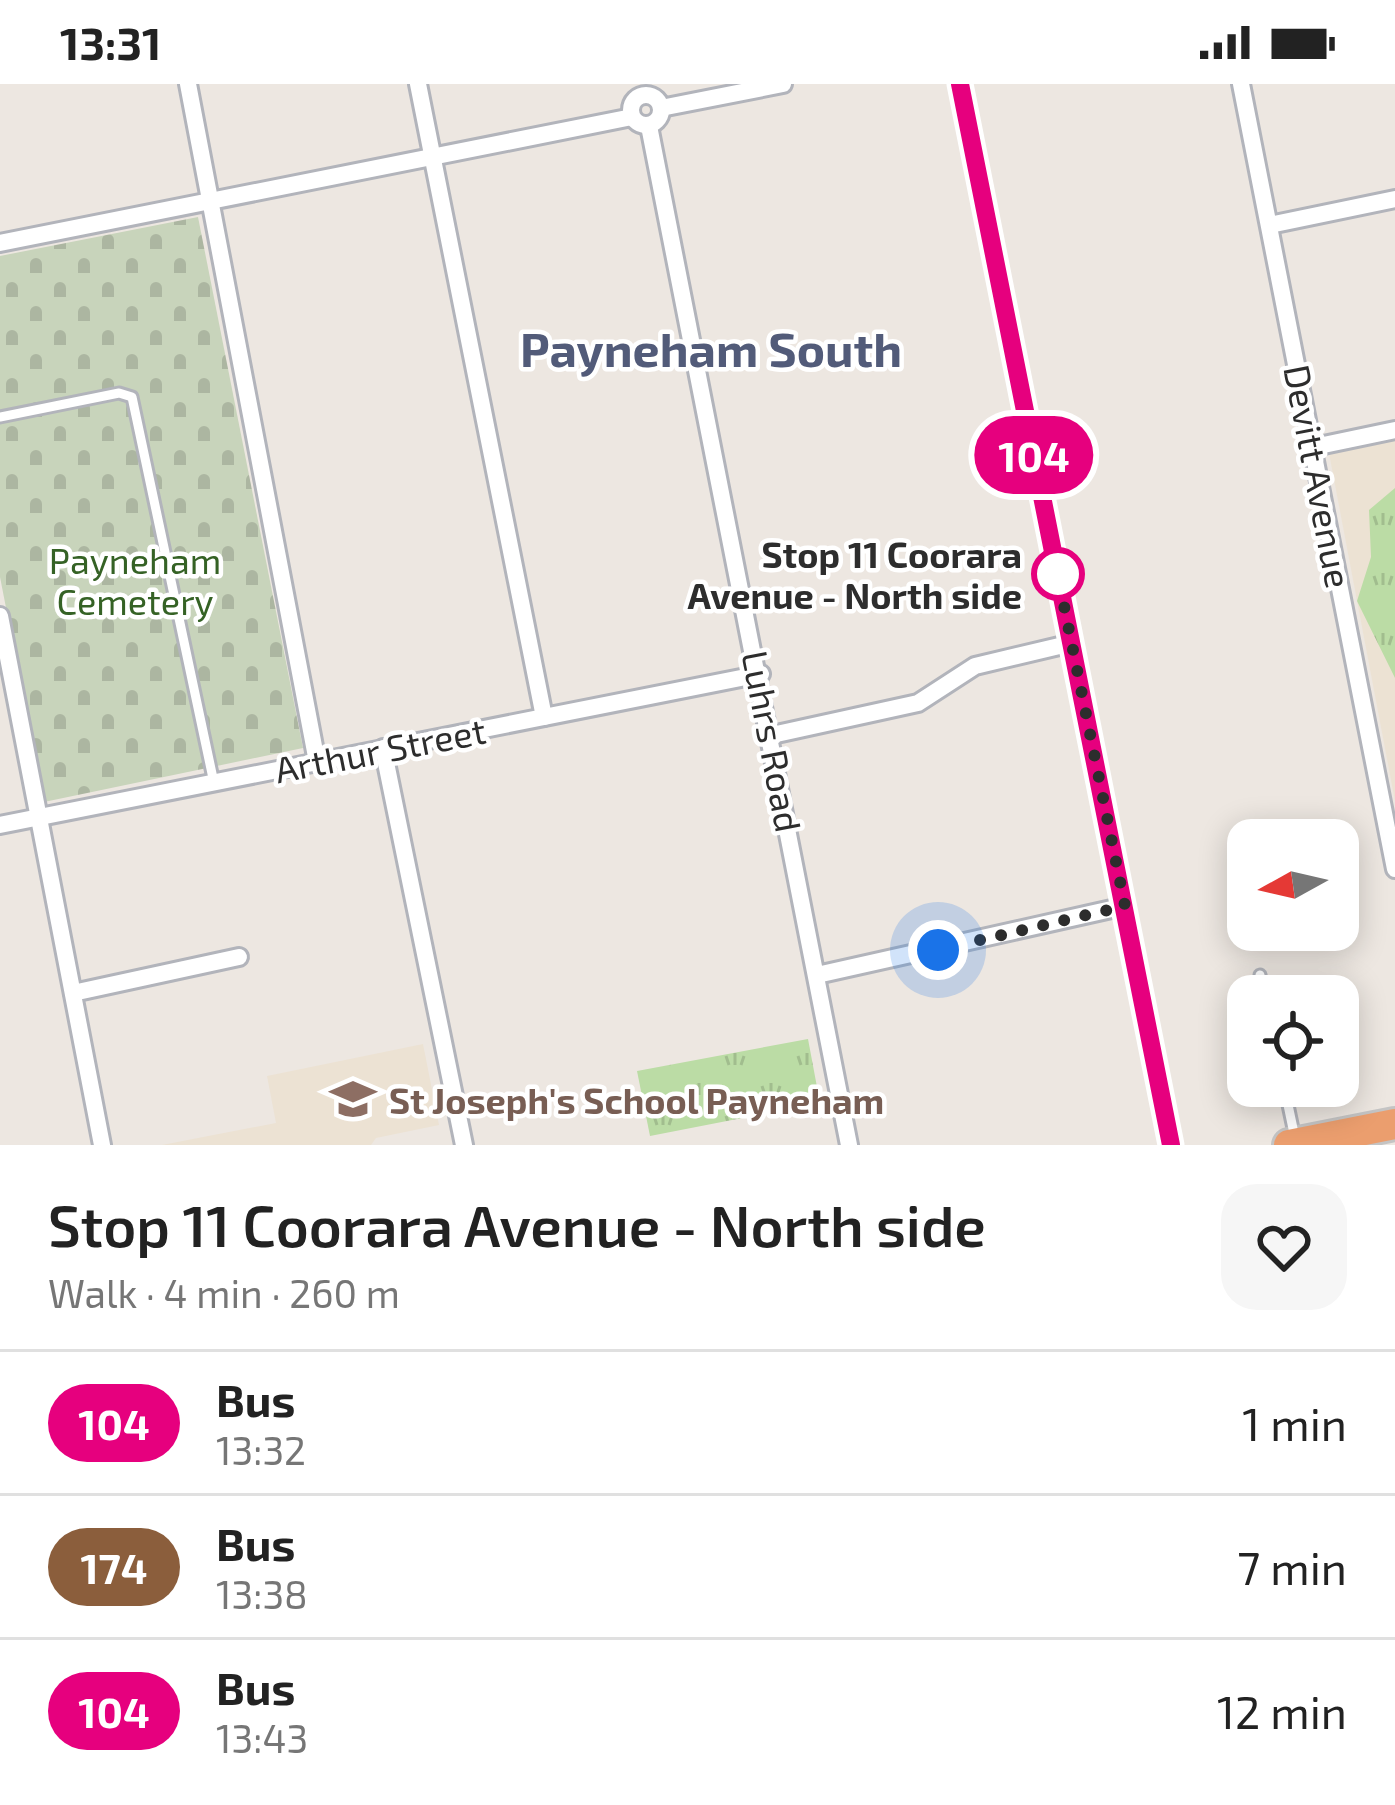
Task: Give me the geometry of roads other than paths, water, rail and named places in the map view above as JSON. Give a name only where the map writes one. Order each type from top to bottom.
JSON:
[{"type":"highway","points":[[1292,1144],[1395,1124]]},
{"type":"street","points":[[188,84],[317,762]]},
{"type":"street","points":[[418,84],[544,717]]},
{"type":"street","points":[[0,243],[632,117],[650,125],[661,108],[783,84]]},
{"type":"street","points":[[960,84],[1171,1145]]},
{"type":"street","name":"Devitt Avenue","points":[[1241,84],[1395,869]]},
{"type":"street","points":[[632,117],[631,106],[641,90],[661,108]]},
{"type":"street","name":"Luhrs Road","points":[[650,125],[761,674],[849,1145]]},
{"type":"street","points":[[1270,225],[1395,200]]},
{"type":"street","points":[[1313,447],[1395,430]]},
{"type":"street","points":[[0,616],[101,1145]]},
{"type":"street","points":[[772,735],[918,703],[974,666],[1072,643]]},
{"type":"street","name":"Arthur Street","points":[[0,825],[761,674]]},
{"type":"street","points":[[383,748],[464,1145]]},
{"type":"street","points":[[817,975],[1125,906]]},
{"type":"street","points":[[74,993],[239,957]]},
{"type":"lane","points":[[0,417],[119,393],[132,397],[214,783]]},
{"type":"lane","points":[[1287,1107],[1292,1144]]},
{"type":"place","name":"Stop 11 Coorara Avenue - North side","points":[[1058,574]]},
{"type":"place","name":"St Joseph's School Payneham","points":[[353,1099]]},
{"type":"district","name":"Payneham South","points":[[711,348]]},
{"type":"park label","name":"Payneham Cemetery","points":[[135,580]]}]
